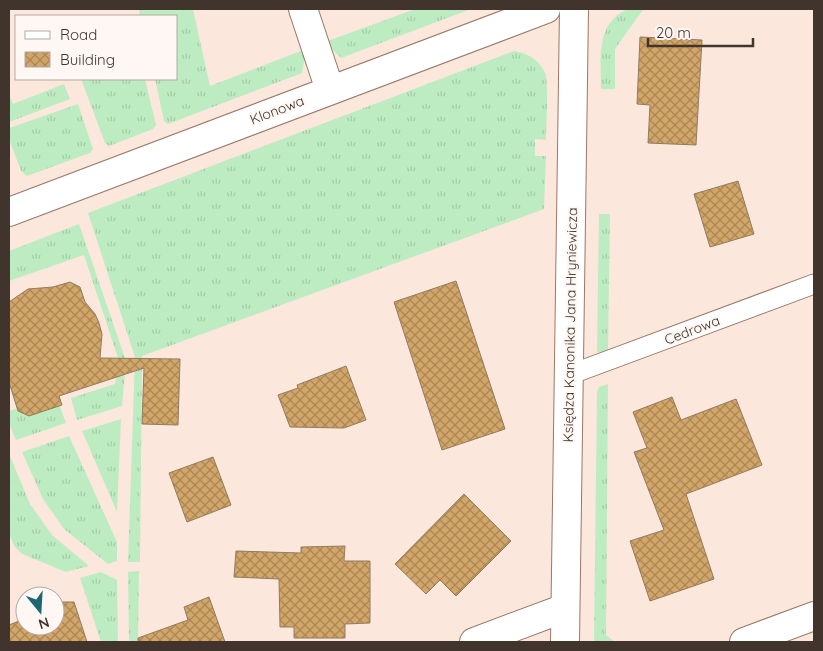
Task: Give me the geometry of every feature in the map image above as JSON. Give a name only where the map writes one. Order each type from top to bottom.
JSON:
[{"type":"street","points":[[304,9],[330,90]]},
{"type":"street","name":"Klonowa","points":[[9,212],[546,9]]},
{"type":"street","name":"Księdza Kanonika Jana Hryniewicza","points":[[565,642],[574,9]]},
{"type":"street","points":[[474,642],[566,608]]},
{"type":"street","points":[[744,642],[814,616]]},
{"type":"lane","name":"Cedrowa","points":[[570,375],[814,284]]},
{"type":"green space","points":[[139,9],[193,9],[210,86],[306,49],[302,73],[168,124],[164,121],[155,80],[178,80],[178,15],[140,15]]},
{"type":"green space","points":[[415,9],[471,9],[341,58],[325,42]]},
{"type":"green space","points":[[628,9],[648,9],[642,11],[615,49],[615,89],[601,89],[601,54],[605,33],[617,15]]},
{"type":"green space","points":[[514,51],[528,55],[536,60],[545,73],[546,78],[546,140],[535,139],[535,156],[546,156],[544,209],[142,356],[140,562],[128,562],[135,357],[88,213]]},
{"type":"green space","points":[[81,80],[145,80],[156,125],[153,129],[109,146],[105,143]]},
{"type":"green space","points":[[64,84],[70,99],[9,122],[9,94],[13,104]]},
{"type":"green space","points":[[78,104],[93,149],[90,153],[27,176],[21,171],[9,139],[9,128]]},
{"type":"green space","points":[[599,214],[610,214],[608,351],[600,353],[597,351]]},
{"type":"green space","points":[[79,224],[126,361],[122,406],[77,420],[71,398],[115,384],[120,364],[84,255],[9,281],[9,251]]},
{"type":"green space","points":[[608,384],[606,635],[615,642],[594,642],[597,392],[599,387]]},
{"type":"green space","points":[[56,396],[66,423],[16,440],[9,423],[9,411]]},
{"type":"green space","points":[[121,419],[117,512],[82,431]]},
{"type":"green space","points":[[69,436],[117,542],[117,561],[108,564],[64,529],[43,499],[22,452]]},
{"type":"green space","points":[[10,456],[30,504],[52,535],[89,566],[66,572],[22,554],[14,546],[9,533]]},
{"type":"green space","points":[[139,571],[138,642],[129,642],[128,572]]},
{"type":"green space","points":[[101,572],[117,580],[118,642],[101,642],[80,578]]},
{"type":"building","points":[[640,37],[702,40],[696,145],[648,143],[650,105],[637,104]]},
{"type":"building","points":[[738,181],[754,234],[710,247],[694,194]]},
{"type":"building","points":[[456,281],[505,429],[442,450],[394,302]]},
{"type":"building","points":[[70,282],[80,287],[85,302],[95,314],[99,323],[102,334],[100,358],[180,359],[178,425],[142,424],[144,368],[59,396],[62,405],[29,416],[18,411],[9,382],[9,302],[28,289],[53,287]]},
{"type":"building","points":[[346,366],[366,420],[344,428],[290,427],[278,395],[298,388],[297,385]]},
{"type":"building","points":[[672,397],[681,420],[736,399],[762,465],[686,494],[714,579],[650,601],[630,541],[664,530],[634,452],[647,448],[633,412]]},
{"type":"building","points":[[213,457],[231,505],[187,522],[169,473]]},
{"type":"building","points":[[464,494],[511,541],[456,596],[440,580],[426,594],[395,564]]},
{"type":"building","points":[[345,546],[344,561],[370,561],[370,623],[345,624],[345,638],[294,638],[294,627],[280,627],[279,579],[234,577],[236,551],[301,553],[301,547]]},
{"type":"building","points":[[209,597],[225,642],[138,642],[138,638],[188,620],[184,607]]},
{"type":"building","points":[[65,602],[74,602],[87,642],[9,642],[9,625],[15,623],[15,636],[65,636]]}]
